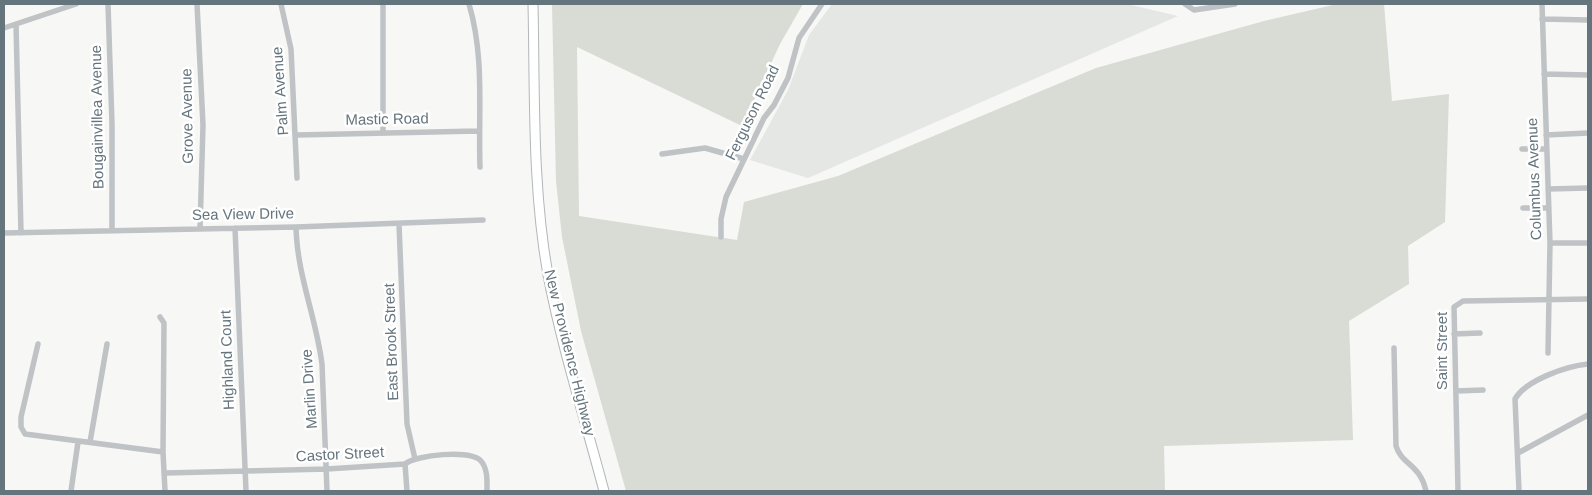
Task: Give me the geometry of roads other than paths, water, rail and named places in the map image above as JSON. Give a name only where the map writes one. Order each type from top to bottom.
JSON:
[{"type":"highway","name":"New Providence Highway","points":[[533,4],[537,177],[544,250],[560,330],[604,491]]},
{"type":"street","points":[[4,28],[76,4]]},
{"type":"street","name":"Bougainvillea Avenue","points":[[108,4],[112,124],[112,230]]},
{"type":"street","name":"Grove Avenue","points":[[197,4],[203,125],[200,228]]},
{"type":"street","name":"Palm Avenue","points":[[281,4],[291,49],[297,135],[297,178]]},
{"type":"street","points":[[383,4],[383,133]]},
{"type":"street","points":[[469,4],[477,45],[482,87],[478,130],[480,167]]},
{"type":"street","name":"Ferguson Road","points":[[721,238],[721,220],[726,197],[744,159],[788,78],[799,38],[822,4]]},
{"type":"street","points":[[1185,4],[1194,10],[1235,4]]},
{"type":"street","name":"Columbus Avenue","points":[[1542,4],[1550,243],[1548,353]]},
{"type":"street","points":[[1542,19],[1588,20]]},
{"type":"street","points":[[16,24],[21,233]]},
{"type":"street","points":[[1544,74],[1588,75]]},
{"type":"street","name":"Mastic Road","points":[[297,135],[478,130]]},
{"type":"street","points":[[1546,135],[1588,133]]},
{"type":"street","points":[[662,154],[697,147],[744,159]]},
{"type":"street","points":[[1522,149],[1546,149]]},
{"type":"street","points":[[1548,189],[1588,188]]},
{"type":"street","points":[[1522,208],[1548,208]]},
{"type":"street","name":"Sea View Drive","points":[[4,233],[296,227],[483,220]]},
{"type":"street","name":"East Brook Street","points":[[399,224],[407,424],[415,459]]},
{"type":"street","name":"Marlin Drive","points":[[296,227],[304,291],[320,344],[327,491]]},
{"type":"street","name":"Highland Court","points":[[235,228],[246,491]]},
{"type":"street","points":[[1550,243],[1588,243]]},
{"type":"street","points":[[1549,298],[1588,299]]},
{"type":"street","name":"Saint Street","points":[[1458,491],[1454,307],[1464,300],[1549,298]]},
{"type":"street","points":[[160,317],[164,323],[163,452],[166,472],[165,491]]},
{"type":"street","points":[[1454,334],[1480,333]]},
{"type":"street","points":[[38,344],[20,417],[20,427],[25,434],[163,452]]},
{"type":"street","points":[[90,442],[107,344]]},
{"type":"street","points":[[1394,348],[1396,446],[1401,456],[1418,470],[1426,491]]},
{"type":"street","points":[[1519,491],[1515,399],[1518,393],[1558,371],[1576,365],[1588,364]]},
{"type":"street","points":[[1456,391],[1483,390]]},
{"type":"street","points":[[1518,453],[1588,415]]},
{"type":"street","points":[[71,491],[78,442]]},
{"type":"street","name":"Castor Street","points":[[166,472],[327,469],[405,464],[415,459],[448,456],[476,457],[484,466],[487,491]]},
{"type":"street","points":[[405,464],[407,491]]}]
